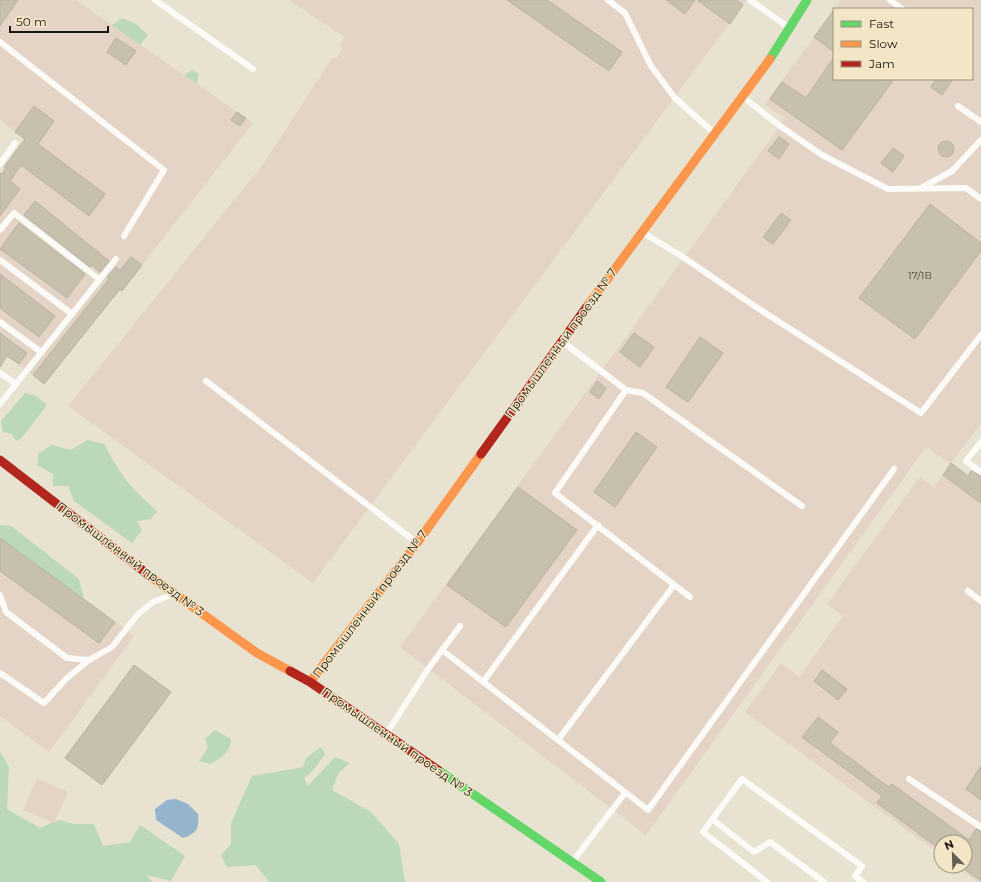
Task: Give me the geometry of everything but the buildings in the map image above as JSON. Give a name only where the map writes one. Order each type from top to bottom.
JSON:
[{"type":"street","name":"Промышленный проезд № 7","points":[[310,682],[417,543],[641,231],[774,53],[807,0]]},
{"type":"street","name":"Промышленный проезд № 3","points":[[0,460],[174,594],[257,653],[310,682],[601,882]]},
{"type":"lane","points":[[155,0],[254,69]]},
{"type":"lane","points":[[608,0],[625,13],[651,66],[675,98],[714,133]]},
{"type":"lane","points":[[750,0],[789,28]]},
{"type":"lane","points":[[890,0],[901,8]]},
{"type":"lane","points":[[0,42],[164,170],[124,236]]},
{"type":"lane","points":[[742,96],[780,126],[822,155],[888,188],[966,188],[981,199]]},
{"type":"lane","points":[[958,106],[981,122]]},
{"type":"lane","points":[[922,188],[952,171],[981,140]]},
{"type":"lane","points":[[0,164],[15,143]]},
{"type":"lane","points":[[0,230],[14,213],[99,279]]},
{"type":"lane","points":[[641,231],[683,257],[756,307],[921,414],[981,336]]},
{"type":"lane","points":[[0,404],[116,259]]},
{"type":"lane","points":[[0,260],[72,314]]},
{"type":"lane","points":[[0,322],[41,352]]},
{"type":"lane","points":[[562,341],[626,390],[643,393],[802,506]]},
{"type":"lane","points":[[0,373],[16,384]]},
{"type":"lane","points":[[206,381],[417,543]]},
{"type":"lane","points":[[626,390],[555,493],[690,598]]},
{"type":"lane","points":[[981,442],[966,460],[981,472]]},
{"type":"lane","points":[[442,650],[648,810],[894,469]]},
{"type":"lane","points":[[483,682],[598,526]]},
{"type":"lane","points":[[558,740],[674,585]]},
{"type":"lane","points":[[968,591],[981,601]]},
{"type":"lane","points":[[0,673],[44,703],[66,678],[89,660],[112,647],[138,614],[153,602],[174,594]]},
{"type":"lane","points":[[0,595],[6,612],[67,658],[89,660]]},
{"type":"lane","points":[[386,734],[442,650],[460,626]]},
{"type":"lane","points":[[767,882],[703,832],[742,779],[862,866],[855,876],[863,882]]},
{"type":"lane","points":[[908,779],[981,827]]},
{"type":"lane","points":[[572,862],[625,792]]},
{"type":"lane","points":[[712,819],[754,852],[770,842],[824,882]]},
{"type":"shaded area","points":[[0,0],[76,0],[253,123],[122,291],[120,290],[44,384],[8,356],[2,364],[0,363],[0,177],[4,167],[25,139],[0,120]]},
{"type":"shaded area","points":[[289,0],[747,0],[313,583],[68,406],[264,163],[332,58],[337,58],[342,49],[340,45],[345,36]]},
{"type":"shaded area","points":[[841,0],[981,0],[981,423],[951,463],[981,485],[981,882],[977,882],[966,874],[973,874],[973,834],[933,834],[933,849],[745,712],[781,663],[799,677],[843,616],[827,604],[920,477],[934,487],[951,464],[926,447],[646,835],[400,647],[780,126],[785,118],[764,105],[833,11],[833,80],[973,80],[973,8],[836,8]]},
{"type":"shaded area","points":[[0,538],[134,636],[49,752],[0,716]]},
{"type":"shaded area","points":[[37,778],[68,792],[54,823],[23,810]]},
{"type":"green space","points":[[122,18],[136,24],[148,35],[140,45],[112,25]]},
{"type":"green space","points":[[192,70],[199,74],[197,84],[184,75]]},
{"type":"green space","points":[[25,393],[36,396],[47,405],[21,439],[16,441],[12,434],[3,432],[1,421]]},
{"type":"green space","points":[[88,440],[104,444],[115,464],[127,480],[157,511],[151,519],[137,521],[142,530],[132,543],[74,501],[68,486],[53,486],[53,474],[37,465],[39,453],[52,445],[71,450]]},
{"type":"green space","points":[[0,525],[11,526],[79,579],[84,599],[0,538]]},
{"type":"green space","points":[[215,730],[231,739],[227,752],[222,757],[210,764],[199,761],[208,748],[205,739]]},
{"type":"green space","points":[[321,747],[325,754],[312,772],[304,778],[308,786],[335,757],[349,763],[338,774],[332,790],[371,812],[399,844],[405,882],[269,882],[256,865],[227,867],[221,855],[231,844],[231,823],[252,776],[303,767],[306,758]]},
{"type":"green space","points":[[0,751],[9,767],[7,809],[40,828],[59,820],[74,824],[94,824],[103,846],[130,842],[140,825],[185,856],[171,881],[147,875],[152,882],[0,882]]},
{"type":"water","points":[[176,799],[188,804],[198,814],[196,830],[183,838],[156,820],[155,809],[167,800]]},
{"type":"traffic: fast","points":[[770,59],[807,0]]},
{"type":"traffic: fast","points":[[438,770],[601,882]]},
{"type":"traffic: slow","points":[[586,308],[770,59]]},
{"type":"traffic: slow","points":[[310,682],[417,543],[481,454]]},
{"type":"traffic: slow","points":[[150,576],[257,653],[290,671]]},
{"type":"traffic: jam","points":[[481,454],[586,308]]},
{"type":"traffic: jam","points":[[0,460],[150,576]]},
{"type":"traffic: jam","points":[[290,671],[310,682],[438,770]]}]
